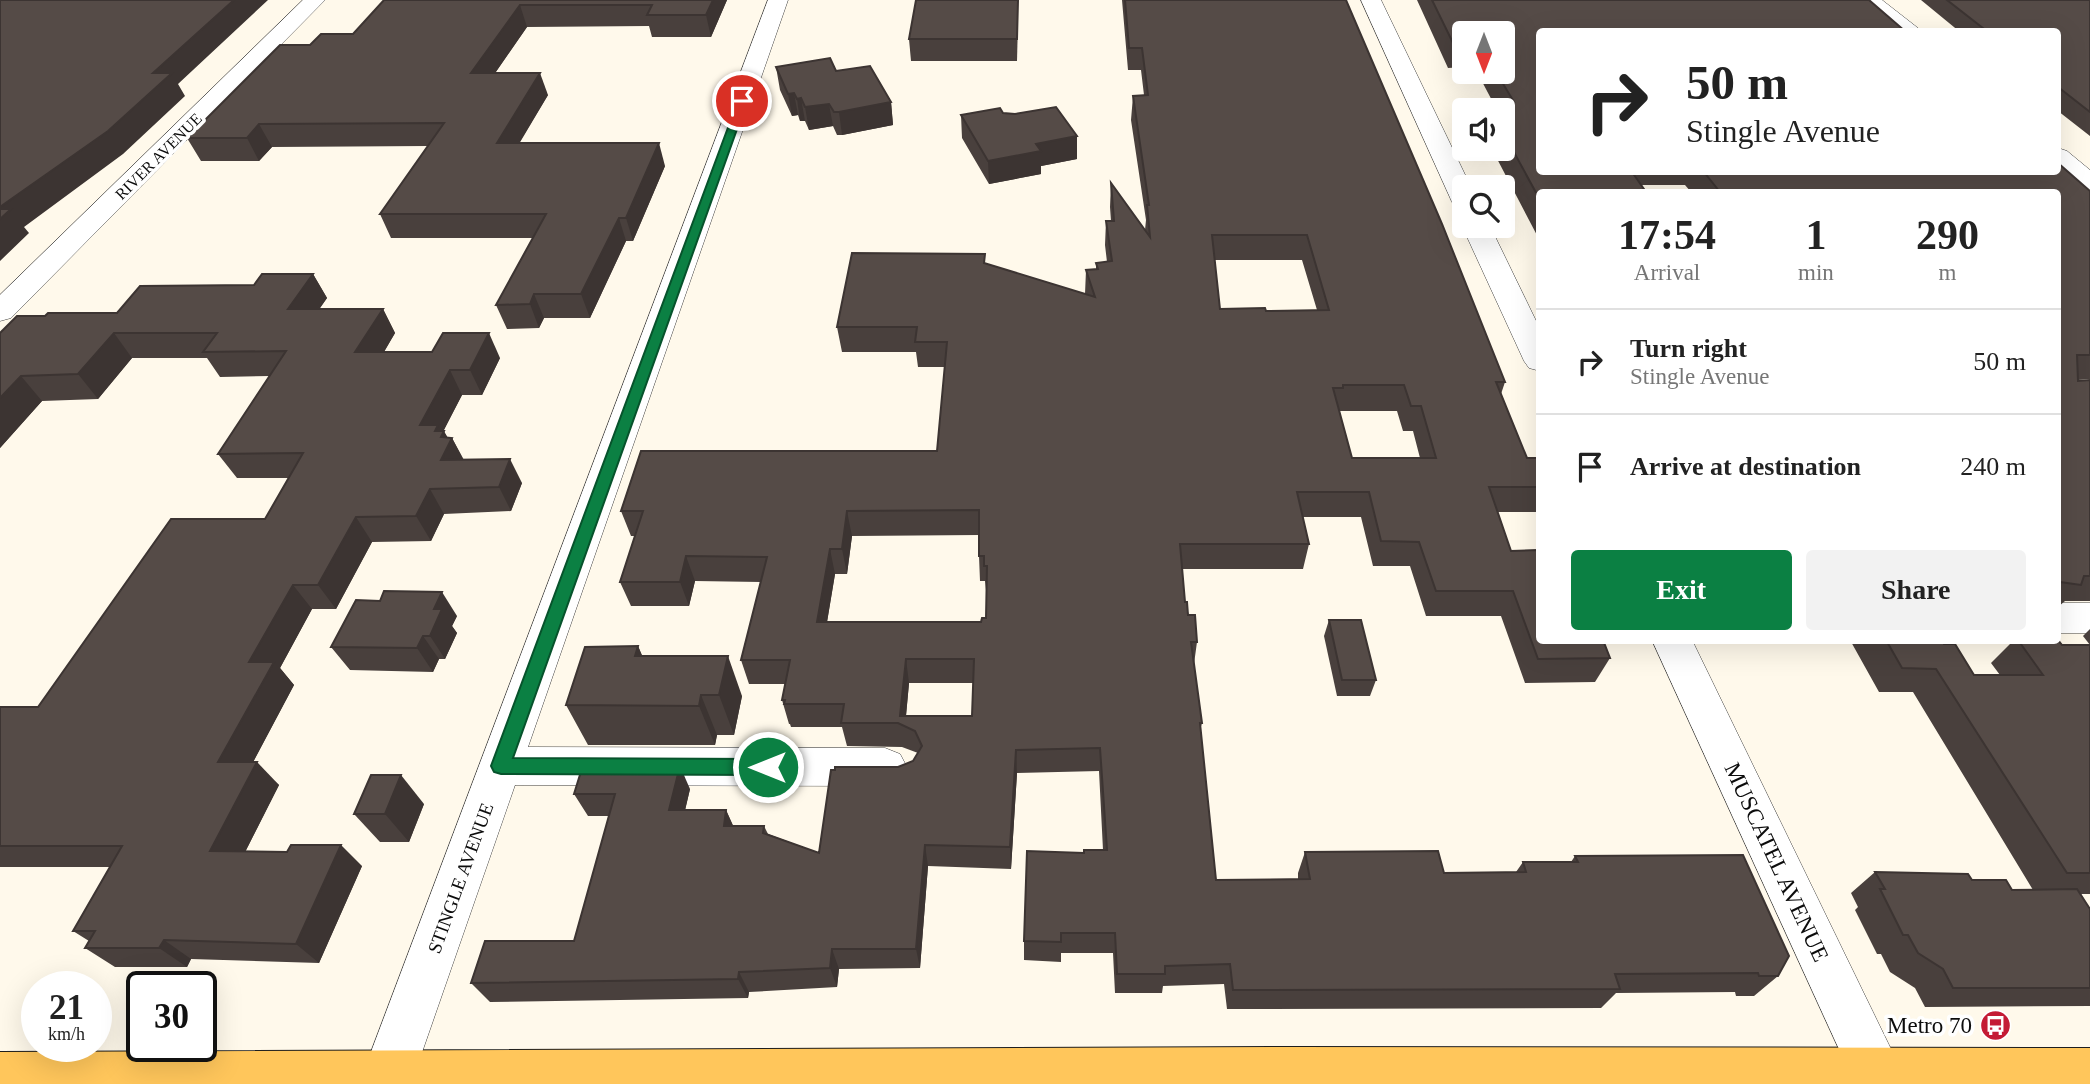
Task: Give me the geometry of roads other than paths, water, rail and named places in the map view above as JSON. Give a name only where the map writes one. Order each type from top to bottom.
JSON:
[{"type":"main road","points":[[0,1079],[1880,1079],[2090,1075]]},
{"type":"street","name":"RIVER AVENUE","points":[[0,312],[315,0]]},
{"type":"street","name":"STINGLE AVENUE","points":[[386,1081],[778,0]]},
{"type":"street","points":[[1371,0],[1452,175]]},
{"type":"street","points":[[1868,0],[1906,28]]},
{"type":"street","points":[[2061,159],[2090,184]]},
{"type":"street","points":[[1482,238],[1536,353]]},
{"type":"street","name":"MUSCATEL AVENUE","points":[[1674,644],[1880,1079]]},
{"type":"street","points":[[501,766],[901,768]]},
{"type":"place","name":"Metro 70","points":[[1995,1025]]}]
